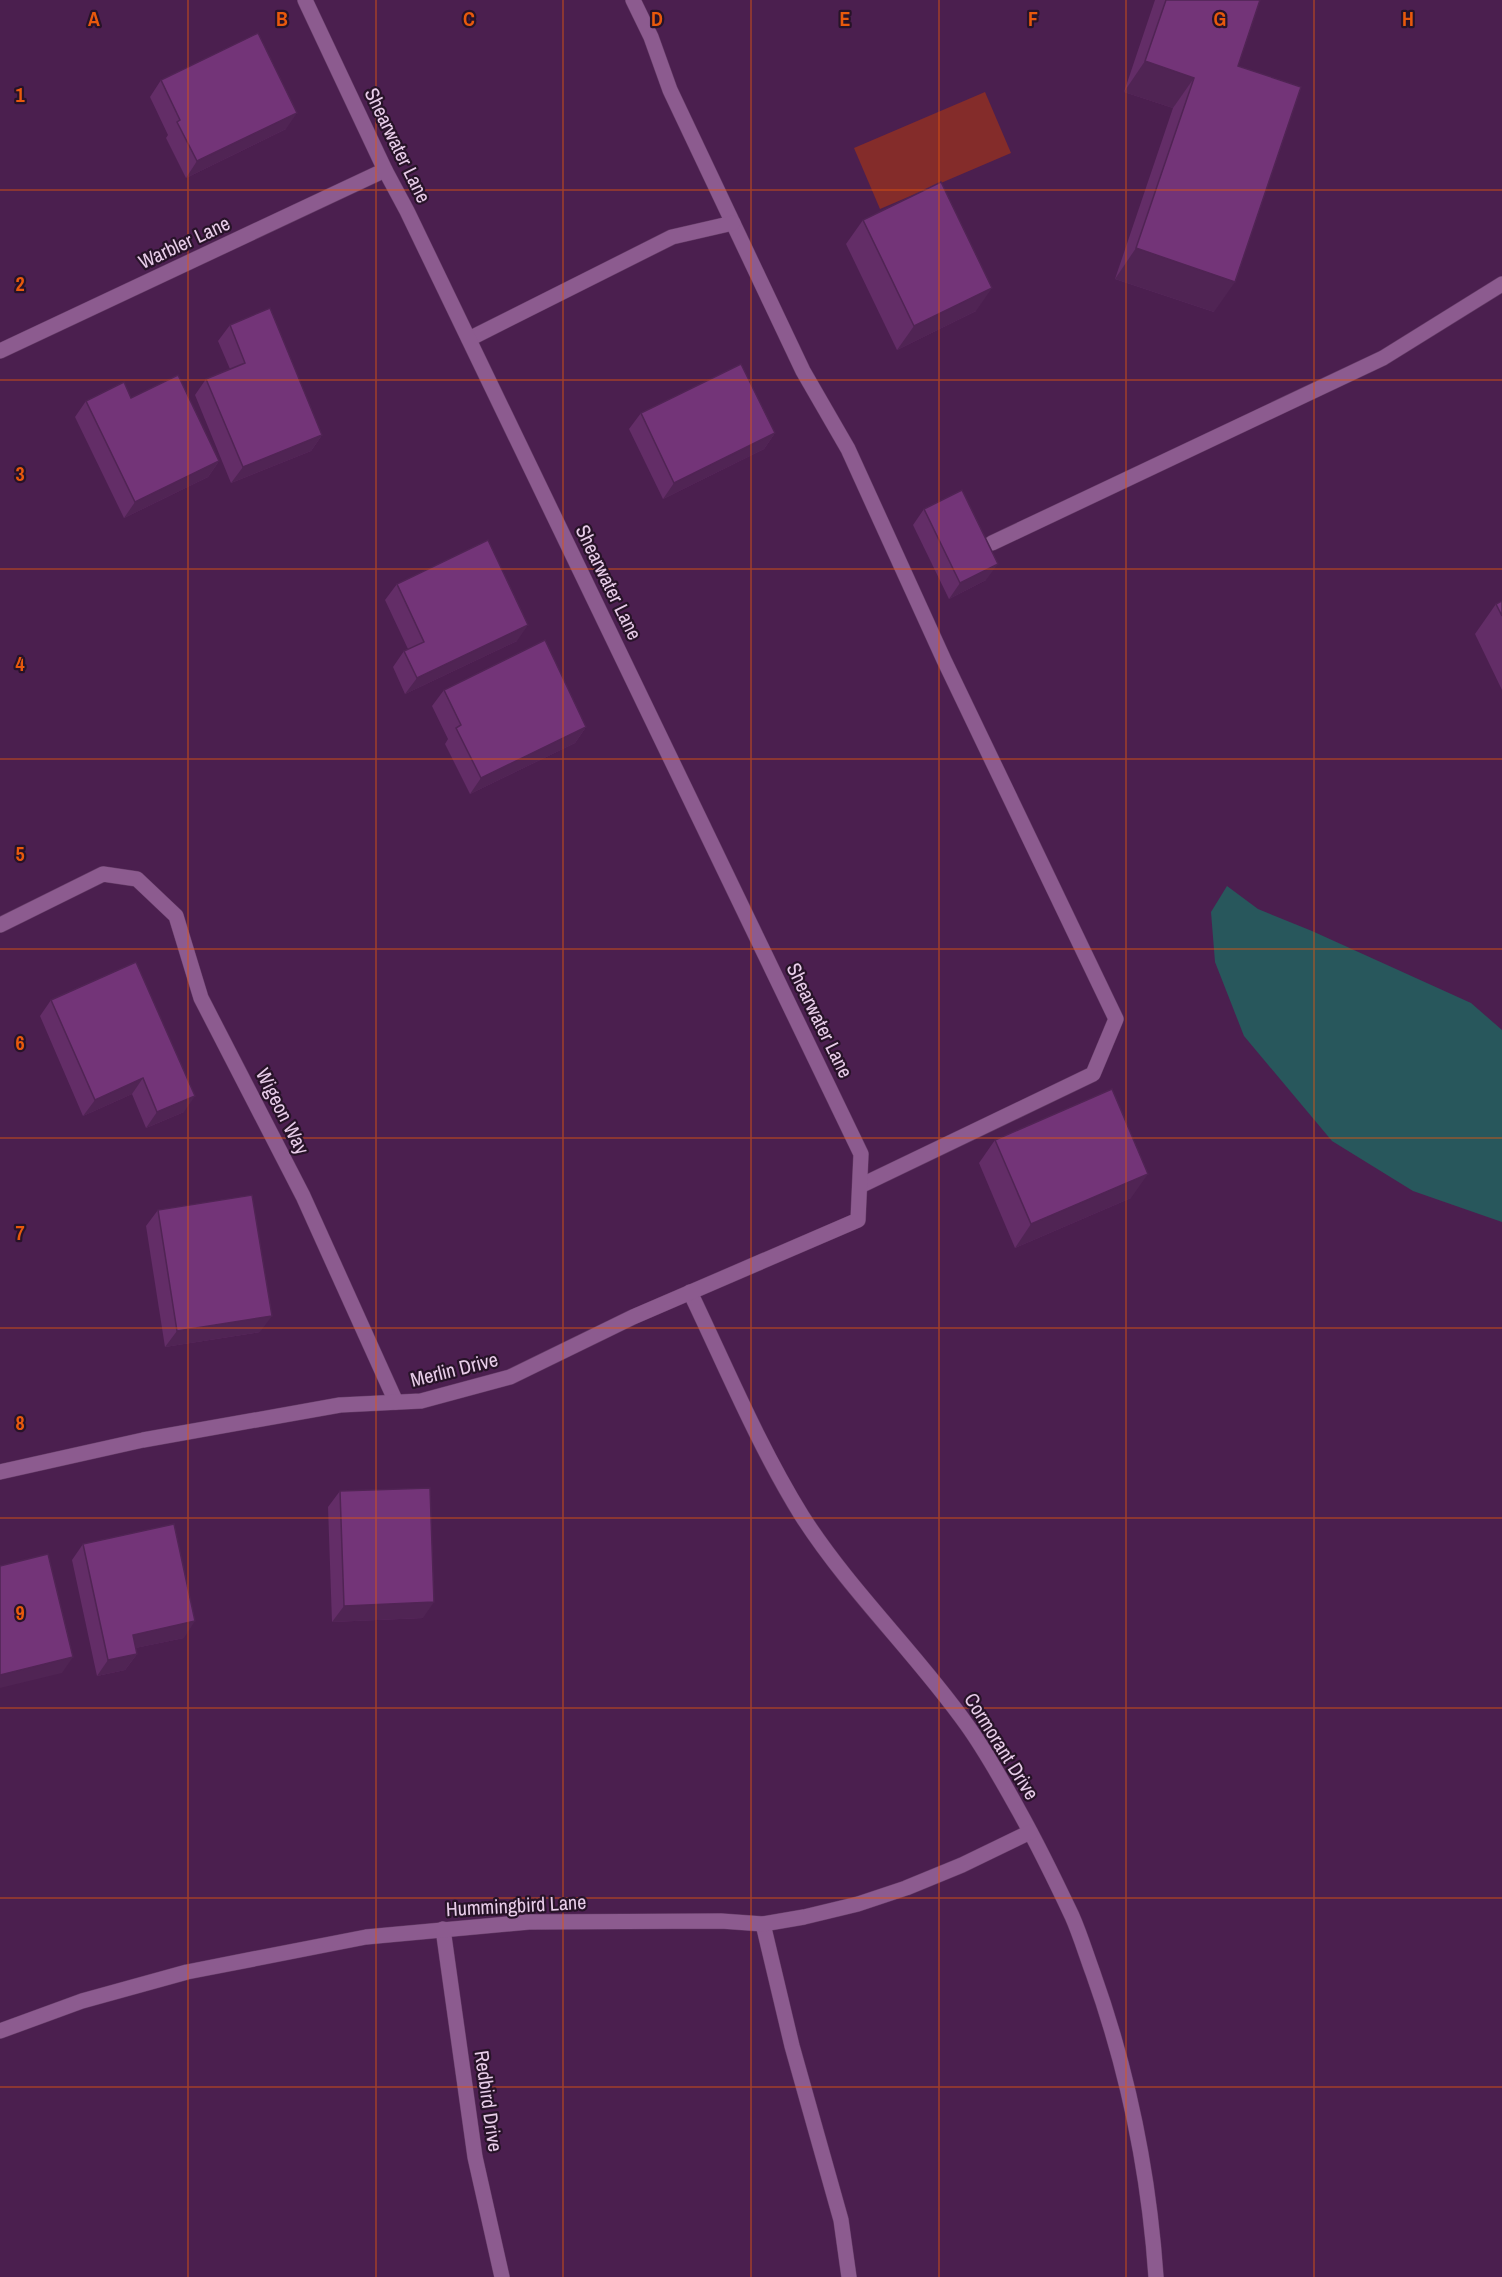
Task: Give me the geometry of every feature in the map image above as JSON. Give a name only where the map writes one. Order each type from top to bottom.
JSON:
[{"type":"street","name":"Shearwater Lane","points":[[305,0],[861,1154],[860,1186]]},
{"type":"street","points":[[633,0],[651,37],[670,90],[803,371],[848,449],[944,660],[1116,1019],[1093,1074],[860,1186]]},
{"type":"street","name":"Warbler Lane","points":[[0,351],[385,170]]},
{"type":"street","points":[[469,339],[672,237],[733,223]]},
{"type":"street","points":[[992,543],[1383,357],[1502,284]]},
{"type":"street","name":"Wigeon Way","points":[[0,925],[103,874],[138,879],[176,916],[201,998],[303,1196],[396,1402]]},
{"type":"street","name":"Merlin Drive","points":[[0,1472],[143,1440],[328,1407],[422,1401],[510,1377],[633,1317],[858,1221],[860,1186]]},
{"type":"street","name":"Cormorant Drive","points":[[690,1292],[774,1467],[803,1517],[839,1569],[927,1671],[991,1760],[1073,1918],[1106,2009],[1131,2105],[1146,2183],[1156,2277]]},
{"type":"street","name":"Hummingbird Lane","points":[[0,2031],[82,2001],[188,1972],[366,1937],[529,1922],[721,1921],[763,1924],[804,1917],[847,1907],[906,1888],[1030,1832]]},
{"type":"street","points":[[763,1924],[792,2046],[841,2220],[849,2277]]},
{"type":"street","name":"Redbird Drive","points":[[443,1929],[475,2157],[502,2277]]},
{"type":"shaded area","points":[[985,92],[1011,153],[880,209],[854,148]]},
{"type":"shaded area","points":[[1227,886],[1258,909],[1471,1003],[1502,1030],[1502,1222],[1413,1191],[1332,1141],[1244,1036],[1215,962],[1211,912]]},
{"type":"building","points":[[1166,0],[1260,0],[1238,66],[1301,87],[1235,282],[1136,248],[1194,78],[1145,61]]},
{"type":"building","points":[[258,33],[297,113],[197,161],[177,122],[180,120],[161,80]]},
{"type":"building","points":[[941,182],[992,288],[914,326],[863,220]]},
{"type":"building","points":[[270,308],[322,435],[243,467],[206,379],[245,363],[230,325]]},
{"type":"building","points":[[741,364],[775,433],[674,483],[641,413]]},
{"type":"building","points":[[178,375],[219,461],[135,502],[86,401],[124,382],[131,398]]},
{"type":"building","points":[[962,490],[998,564],[960,583],[924,509]]},
{"type":"building","points":[[488,540],[528,625],[417,678],[404,651],[424,642],[397,584]]},
{"type":"building","points":[[1502,601],[1502,616],[1496,604]]},
{"type":"building","points":[[545,640],[586,727],[481,778],[456,728],[461,725],[444,690]]},
{"type":"building","points":[[136,962],[195,1096],[157,1112],[143,1078],[95,1100],[51,1000]]},
{"type":"building","points":[[1112,1089],[1148,1174],[1031,1224],[995,1140]]},
{"type":"building","points":[[252,1195],[272,1316],[177,1331],[158,1210]]},
{"type":"building","points":[[430,1488],[434,1602],[344,1606],[340,1491]]},
{"type":"building","points":[[174,1524],[195,1621],[133,1635],[137,1654],[108,1660],[83,1544]]},
{"type":"building","points":[[48,1554],[73,1657],[0,1675],[0,1566]]}]
